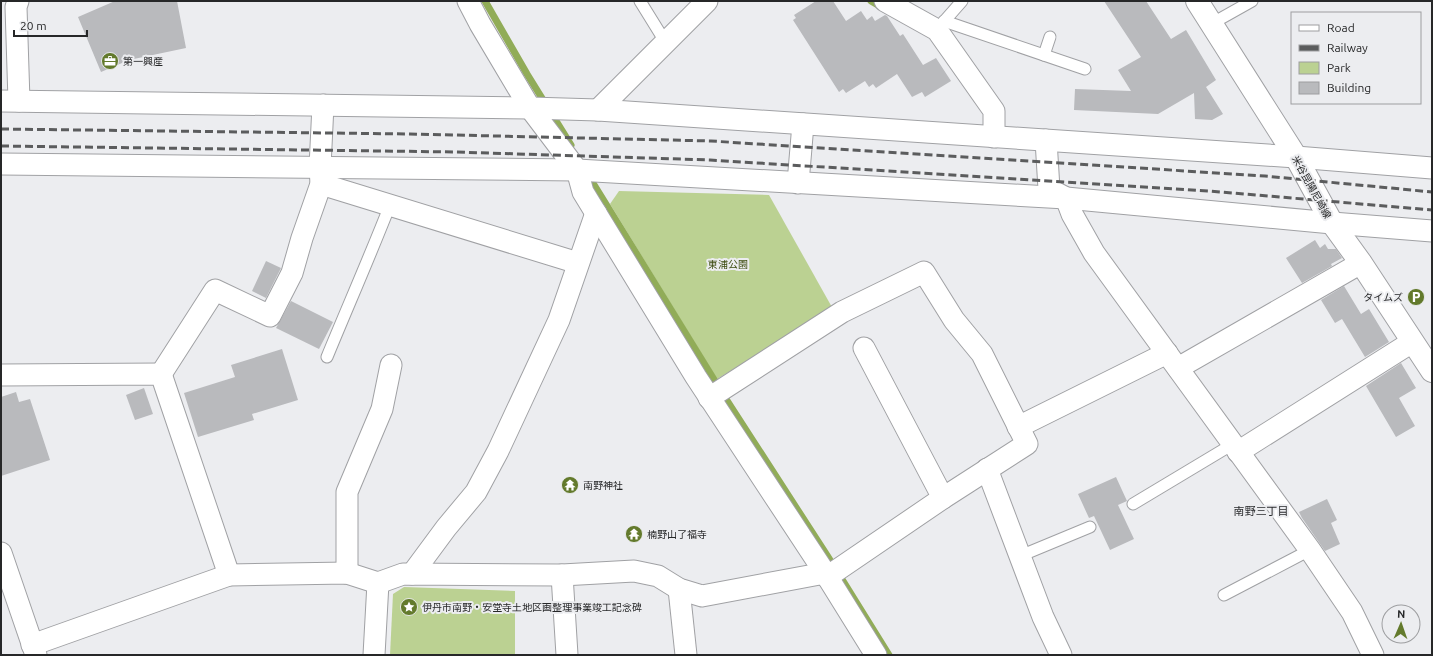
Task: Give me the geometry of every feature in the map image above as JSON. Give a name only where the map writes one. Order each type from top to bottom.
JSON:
[{"type":"main road","name":"米谷昆陽尼崎線","points":[[1197,1],[1296,157],[1332,223],[1361,263],[1432,371]]},
{"type":"street","points":[[18,1],[16,7],[10,101],[598,110],[1296,157],[1432,168]]},
{"type":"street","points":[[468,1],[530,108],[577,170],[583,192],[709,398],[826,575],[876,655]]},
{"type":"street","points":[[598,110],[707,1]]},
{"type":"street","points":[[892,3],[941,26],[994,111],[994,137]]},
{"type":"street","points":[[160,374],[215,290],[270,316],[292,273],[320,176],[323,105]]},
{"type":"street","points":[[798,183],[802,124]]},
{"type":"street","points":[[1046,140],[1049,189],[1066,198],[1072,214],[1094,253],[1310,550],[1352,612],[1373,655]]},
{"type":"street","points":[[1,164],[320,176],[577,170],[1066,198],[1432,231]]},
{"type":"street","points":[[320,176],[390,205],[578,263]]},
{"type":"street","points":[[412,574],[446,528],[476,492],[498,452],[559,320],[596,213]]},
{"type":"street","points":[[1018,427],[1173,360],[1361,263]]},
{"type":"street","points":[[1,553],[34,650],[229,575],[347,573],[378,583],[402,574],[562,575],[634,571],[658,576],[679,589],[702,596],[826,575],[1027,444],[982,354],[954,320],[924,272],[842,312],[709,398]]},
{"type":"street","points":[[1236,448],[1412,342]]},
{"type":"street","points":[[864,348],[942,498]]},
{"type":"street","points":[[347,573],[347,492],[382,409],[391,365]]},
{"type":"street","points":[[1,375],[160,374]]},
{"type":"street","points":[[160,374],[229,575]]},
{"type":"street","points":[[987,469],[1043,617],[1061,655]]},
{"type":"street","points":[[562,575],[567,655]]},
{"type":"street","points":[[374,655],[378,583]]},
{"type":"street","points":[[679,589],[686,655]]},
{"type":"lane","points":[[640,1],[666,43]]},
{"type":"lane","points":[[962,1],[941,26],[1044,55],[1086,69]]},
{"type":"lane","points":[[1211,24],[1252,1]]},
{"type":"lane","points":[[1044,55],[1050,37]]},
{"type":"lane","points":[[327,357],[366,267],[390,205]]},
{"type":"lane","points":[[1133,504],[1236,448]]},
{"type":"lane","points":[[1020,556],[1090,527]]},
{"type":"lane","points":[[1224,595],[1310,550]]},
{"type":"green space","name":"東浦公園","points":[[619,191],[769,195],[833,309],[717,379],[610,204]]},
{"type":"green space","points":[[404,587],[515,591],[515,655],[390,655],[393,594]]},
{"type":"building","points":[[115,1],[177,1],[186,48],[129,60],[101,72],[78,17]]},
{"type":"building","points":[[816,1],[833,1],[846,21],[861,11],[867,20],[872,16],[875,21],[885,15],[887,16],[900,36],[903,34],[923,65],[936,58],[951,81],[925,97],[922,92],[912,97],[897,74],[876,88],[873,84],[869,87],[865,81],[846,93],[843,89],[839,92],[793,20],[796,18],[794,15]]},
{"type":"building","points":[[1104,1],[1146,1],[1171,39],[1186,30],[1216,80],[1206,87],[1223,114],[1212,120],[1195,119],[1194,93],[1158,114],[1074,110],[1075,89],[1131,91],[1118,70],[1141,57]]},
{"type":"building","points":[[1315,240],[1320,248],[1325,244],[1328,249],[1336,249],[1342,258],[1331,264],[1332,266],[1302,283],[1286,258]]},
{"type":"building","points":[[266,261],[281,268],[266,298],[252,291]]},
{"type":"building","points":[[1344,286],[1361,314],[1369,309],[1389,342],[1365,357],[1342,319],[1335,323],[1321,300]]},
{"type":"building","points":[[291,301],[333,322],[319,349],[276,328]]},
{"type":"building","points":[[282,349],[298,400],[252,414],[254,420],[198,437],[184,393],[235,377],[231,365]]},
{"type":"building","points":[[1401,363],[1416,388],[1399,398],[1415,426],[1396,437],[1366,386]]},
{"type":"building","points":[[144,388],[153,414],[135,420],[126,395]]},
{"type":"building","points":[[16,392],[19,402],[30,399],[50,460],[1,476],[1,397]]},
{"type":"building","points":[[1116,477],[1127,501],[1118,505],[1134,539],[1110,550],[1094,516],[1089,518],[1078,494]]},
{"type":"building","points":[[1327,499],[1337,520],[1331,523],[1340,544],[1325,551],[1299,512]]},
{"type":"waterway","points":[[485,1],[527,74],[571,145]]},
{"type":"waterway","points":[[871,1],[883,8]]},
{"type":"waterway","points":[[588,175],[726,399],[889,655]]},
{"type":"railway","points":[[1,129],[410,134],[711,141],[1265,176],[1432,192]]},
{"type":"railway","points":[[1,146],[457,152],[710,160],[1209,191],[1432,210]]},
{"type":"place","name":"第一興産","points":[[110,61]]},
{"type":"place","name":"タイムズ","points":[[1416,297]]},
{"type":"place","name":"南野神社","points":[[570,485]]},
{"type":"place","name":"楠野山了福寺","points":[[634,534]]},
{"type":"place","name":"伊丹市南野・安堂寺土地区画整理事業竣工記念碑","points":[[409,607]]},
{"type":"district","name":"南野三丁目","points":[[1261,511]]}]
